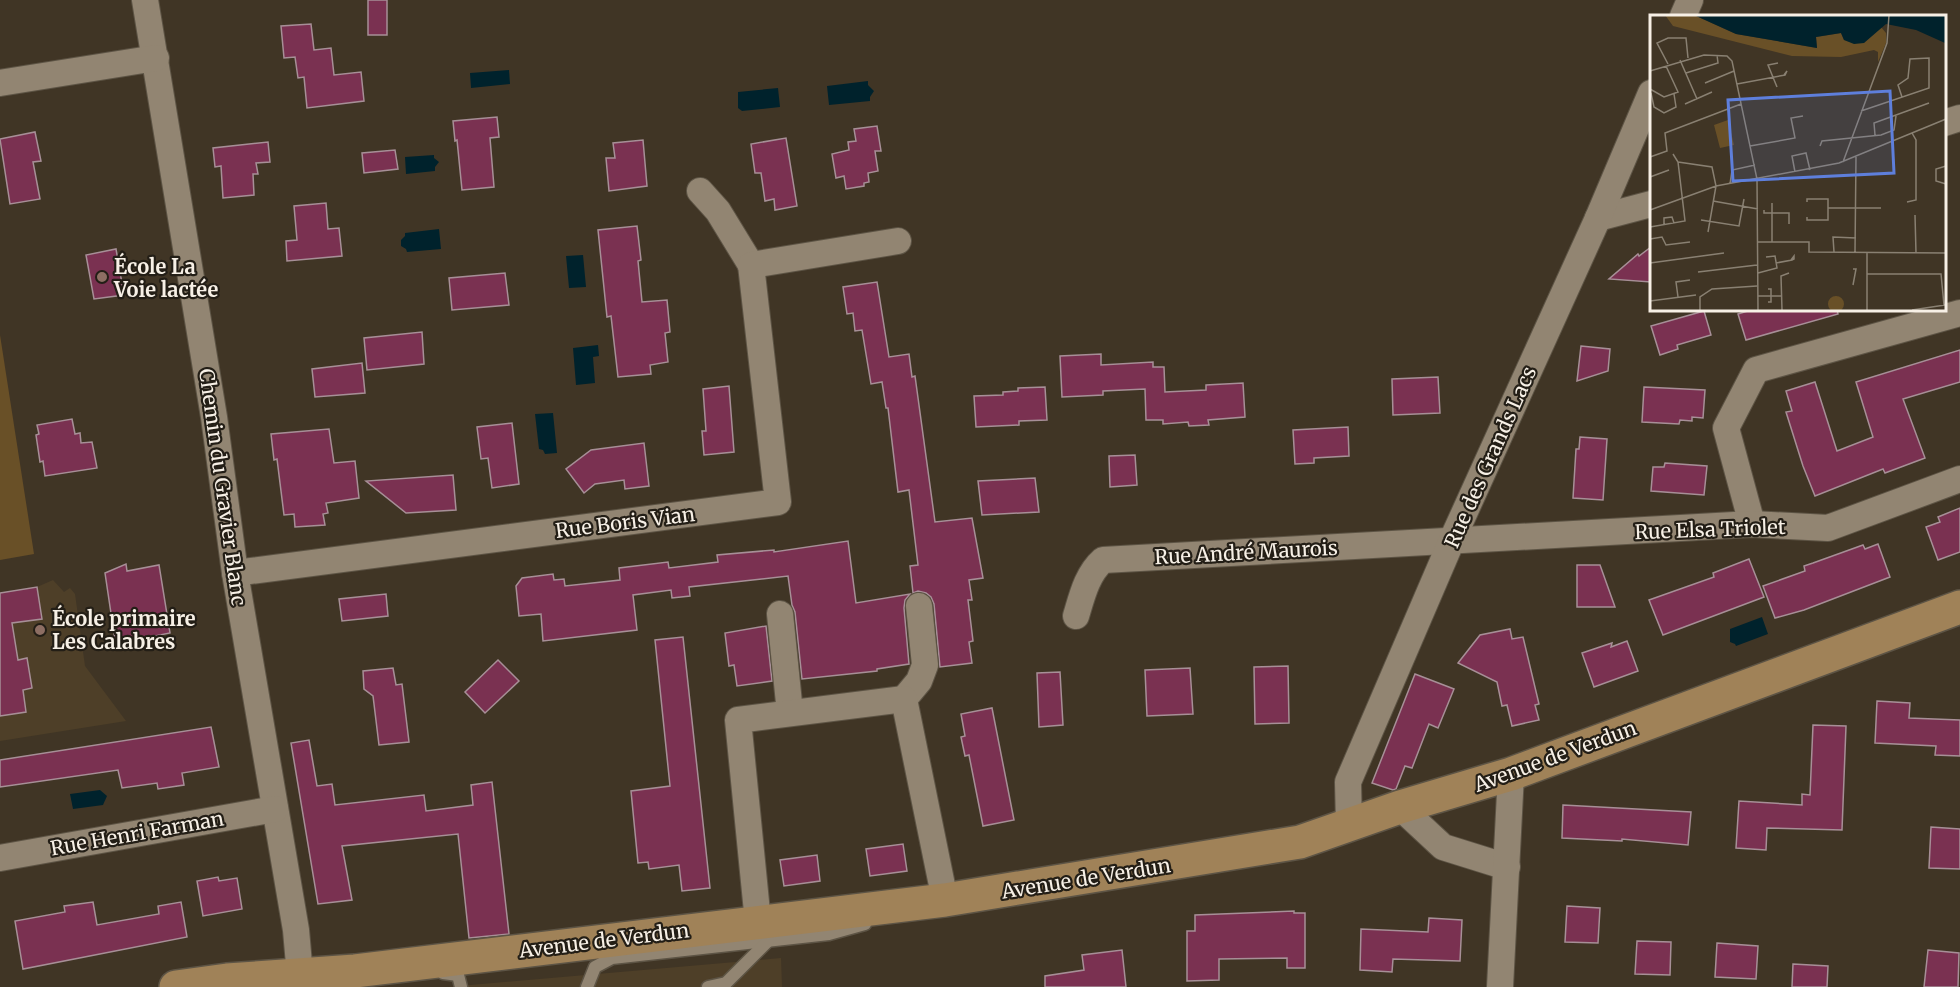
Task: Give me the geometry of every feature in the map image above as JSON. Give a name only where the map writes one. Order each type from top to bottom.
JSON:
[{"type":"main road","name":"Avenue de Verdun","points":[[176,987],[226,980],[300,981],[334,973],[386,967],[763,932],[1300,842],[1401,807],[1510,774],[1960,607]]},
{"type":"street","name":"Chemin du Gravier Blanc","points":[[145,0],[214,417],[235,573],[296,930],[300,981]]},
{"type":"street","points":[[1683,15],[1690,0]]},
{"type":"street","points":[[0,83],[156,58]]},
{"type":"street","name":"Rue des Grands Lacs","points":[[1349,825],[1348,782],[1452,540],[1598,218],[1650,95]]},
{"type":"street","points":[[1945,123],[1960,118]]},
{"type":"street","name":"Rue Boris Vian","points":[[235,573],[778,502],[750,265],[718,211],[700,191]]},
{"type":"street","points":[[1598,218],[1650,204]]},
{"type":"street","points":[[750,265],[898,241]]},
{"type":"street","points":[[1752,524],[1726,428],[1756,370],[1960,314]]},
{"type":"street","name":"Rue Elsa Triolet","points":[[1452,540],[1752,524],[1828,528],[1960,479]]},
{"type":"street","name":"Rue André Maurois","points":[[1076,616],[1094,568],[1103,560],[1452,540]]},
{"type":"street","points":[[763,932],[738,720],[904,699],[919,681],[925,664],[920,606]]},
{"type":"street","points":[[780,614],[790,713]]},
{"type":"street","points":[[904,699],[945,900]]},
{"type":"street","points":[[1500,987],[1510,774]]},
{"type":"street","points":[[1401,807],[1443,847],[1507,867]]},
{"type":"street","name":"Rue Henri Farman","points":[[0,858],[275,809]]},
{"type":"lane","points":[[587,987],[595,967],[612,958],[763,932]]},
{"type":"lane","points":[[708,987],[726,983],[763,932]]},
{"type":"lane","points":[[386,967],[458,975],[461,987]]},
{"type":"shaded area","points":[[0,335],[34,554],[0,560]]},
{"type":"shaded area","name":"École primaire Les Calabres","points":[[53,580],[64,592],[70,588],[75,594],[85,666],[126,721],[0,741],[0,593],[37,587]]},
{"type":"shaded area","points":[[781,958],[782,987],[448,987]]},
{"type":"water","points":[[509,70],[510,84],[471,88],[470,73]]},
{"type":"water","points":[[868,81],[868,85],[874,91],[870,101],[829,105],[827,86]]},
{"type":"water","points":[[778,88],[780,107],[742,111],[738,108],[738,92]]},
{"type":"water","points":[[434,155],[439,162],[435,171],[406,174],[405,157]]},
{"type":"water","points":[[439,229],[441,249],[407,252],[401,246],[405,233]]},
{"type":"water","points":[[583,255],[586,287],[569,288],[566,256]]},
{"type":"water","points":[[598,345],[599,356],[593,357],[595,383],[576,385],[573,348]]},
{"type":"water","points":[[553,413],[557,453],[545,454],[539,449],[535,414]]},
{"type":"water","points":[[1762,617],[1768,634],[1736,646],[1730,642],[1730,629]]},
{"type":"water","points":[[100,790],[107,796],[103,805],[73,809],[70,794]]},
{"type":"building","points":[[368,0],[387,0],[387,35],[368,35]]},
{"type":"building","points":[[311,24],[314,50],[331,48],[334,75],[361,72],[364,101],[307,108],[304,77],[298,78],[295,57],[284,58],[281,26]]},
{"type":"building","points":[[497,117],[499,137],[490,138],[494,187],[462,190],[453,121]]},
{"type":"building","points":[[877,126],[881,151],[875,151],[878,171],[868,173],[869,182],[864,183],[864,186],[846,189],[844,176],[836,178],[832,154],[849,150],[848,142],[856,141],[854,129]]},
{"type":"building","points":[[35,132],[41,161],[33,162],[40,199],[10,204],[0,139]]},
{"type":"building","points":[[786,138],[797,206],[775,210],[774,199],[765,201],[761,173],[755,173],[751,144]]},
{"type":"building","points":[[643,140],[647,186],[609,191],[606,158],[615,158],[613,143]]},
{"type":"building","points":[[268,142],[270,162],[256,163],[258,174],[253,174],[254,195],[223,198],[221,166],[215,167],[213,148]]},
{"type":"building","points":[[395,150],[398,169],[364,173],[362,153]]},
{"type":"building","points":[[326,203],[328,229],[339,228],[342,256],[287,261],[286,241],[297,240],[294,206]]},
{"type":"building","points":[[637,226],[642,302],[667,300],[670,332],[665,333],[668,362],[650,365],[651,374],[618,377],[611,316],[607,317],[598,230]]},
{"type":"building","points":[[1650,248],[1650,282],[1609,279],[1638,254],[1639,256]]},
{"type":"building","points":[[116,249],[124,295],[94,299],[86,255]]},
{"type":"building","points":[[505,273],[509,305],[452,310],[449,278]]},
{"type":"building","points":[[877,282],[889,357],[909,354],[912,377],[915,376],[935,522],[972,518],[983,578],[969,580],[972,600],[968,600],[973,641],[969,642],[972,663],[940,667],[934,604],[926,593],[918,591],[913,593],[910,566],[918,565],[909,490],[898,492],[888,408],[886,408],[882,382],[871,384],[862,330],[855,331],[853,313],[847,314],[843,287]]},
{"type":"building","points":[[1751,310],[1837,310],[1838,314],[1746,340],[1738,314]]},
{"type":"building","points":[[1704,311],[1711,335],[1677,345],[1678,349],[1660,355],[1651,326]]},
{"type":"building","points":[[422,332],[424,364],[367,370],[364,338]]},
{"type":"building","points":[[1581,346],[1610,349],[1608,371],[1577,381]]},
{"type":"building","points":[[1960,350],[1960,382],[1903,399],[1925,458],[1885,473],[1883,469],[1815,496],[1786,412],[1792,411],[1786,391],[1815,382],[1837,451],[1873,437],[1856,382]]},
{"type":"building","points":[[1101,354],[1101,365],[1153,362],[1153,367],[1164,367],[1165,392],[1206,390],[1206,385],[1243,383],[1245,417],[1208,420],[1209,425],[1189,426],[1188,422],[1163,424],[1163,420],[1146,420],[1145,389],[1103,391],[1103,395],[1062,397],[1060,356]]},
{"type":"building","points":[[362,363],[365,393],[315,397],[312,369]]},
{"type":"building","points":[[1438,377],[1440,413],[1393,415],[1392,379]]},
{"type":"building","points":[[729,386],[734,452],[704,455],[702,431],[706,431],[703,389]]},
{"type":"building","points":[[1045,387],[1047,420],[1019,421],[1019,425],[976,427],[974,396],[1003,395],[1003,392],[1018,391],[1018,388]]},
{"type":"building","points":[[1644,387],[1705,390],[1703,418],[1692,417],[1692,421],[1680,420],[1679,424],[1642,422]]},
{"type":"building","points":[[72,419],[75,434],[80,433],[81,443],[92,442],[97,468],[45,476],[43,461],[40,462],[36,435],[39,434],[37,425]]},
{"type":"building","points":[[512,423],[519,484],[492,488],[488,458],[481,459],[477,427]]},
{"type":"building","points":[[1348,427],[1349,456],[1314,458],[1314,463],[1295,464],[1293,430]]},
{"type":"building","points":[[329,429],[334,463],[355,461],[359,498],[326,503],[328,513],[323,514],[325,525],[295,527],[294,514],[284,515],[277,459],[274,460],[271,434]]},
{"type":"building","points":[[1580,437],[1607,439],[1603,500],[1573,498],[1576,449],[1579,449]]},
{"type":"building","points":[[644,443],[649,486],[625,489],[624,480],[595,484],[584,493],[566,469],[591,450]]},
{"type":"building","points":[[1135,455],[1137,485],[1110,487],[1109,456]]},
{"type":"building","points":[[1665,463],[1707,466],[1704,495],[1651,491],[1653,467],[1664,467]]},
{"type":"building","points":[[453,475],[456,510],[406,513],[366,481]]},
{"type":"building","points":[[1035,478],[1039,512],[982,515],[978,481]]},
{"type":"building","points":[[1960,508],[1960,552],[1938,560],[1926,527],[1940,522],[1938,517]]},
{"type":"building","points":[[848,541],[856,603],[910,594],[905,600],[904,608],[909,664],[877,669],[877,671],[802,679],[795,612],[788,576],[689,587],[690,596],[672,598],[671,590],[633,595],[637,630],[543,641],[541,614],[519,616],[516,586],[522,578],[553,574],[554,580],[564,579],[565,586],[620,580],[619,568],[668,562],[669,568],[718,562],[717,555],[774,550],[774,552]]},
{"type":"building","points":[[1878,544],[1890,577],[1804,610],[1775,618],[1763,586],[1805,571],[1804,566],[1863,545],[1865,549]]},
{"type":"building","points":[[1749,559],[1764,597],[1663,635],[1649,600],[1714,577],[1713,573]]},
{"type":"building","points":[[126,564],[127,571],[159,565],[170,633],[135,640],[136,644],[116,647],[105,573]]},
{"type":"building","points":[[1577,565],[1600,565],[1615,607],[1577,607]]},
{"type":"building","points":[[37,587],[42,619],[12,623],[18,660],[27,658],[32,688],[23,690],[26,712],[0,716],[0,593]]},
{"type":"building","points":[[386,594],[388,616],[342,621],[339,599]]},
{"type":"building","points":[[766,626],[772,681],[737,686],[734,665],[729,666],[725,633]]},
{"type":"building","points":[[1510,629],[1512,639],[1523,637],[1539,704],[1535,705],[1539,720],[1512,726],[1507,705],[1502,706],[1497,682],[1458,663],[1480,635]]},
{"type":"building","points":[[683,637],[710,888],[682,891],[679,865],[649,869],[648,862],[638,863],[631,791],[670,786],[655,640]]},
{"type":"building","points":[[1627,641],[1638,671],[1594,687],[1582,653],[1612,643],[1611,647]]},
{"type":"building","points":[[498,660],[519,681],[485,713],[465,692]]},
{"type":"building","points":[[1288,666],[1289,723],[1255,724],[1254,667]]},
{"type":"building","points":[[393,668],[396,685],[402,684],[409,742],[379,745],[373,696],[364,689],[363,671]]},
{"type":"building","points":[[1190,668],[1193,714],[1147,716],[1145,670]]},
{"type":"building","points":[[1060,672],[1063,725],[1039,727],[1037,673]]},
{"type":"building","points":[[1415,674],[1454,689],[1438,728],[1429,724],[1412,768],[1405,766],[1396,789],[1393,790],[1372,783]]},
{"type":"building","points":[[1877,701],[1910,703],[1909,718],[1960,720],[1960,756],[1935,755],[1936,746],[1875,743]]},
{"type":"building","points":[[992,708],[1014,820],[983,826],[969,755],[965,756],[961,737],[965,736],[961,714]]},
{"type":"building","points":[[1813,725],[1846,726],[1842,830],[1767,828],[1766,850],[1736,848],[1739,801],[1802,805],[1802,794],[1810,795]]},
{"type":"building","points":[[211,727],[219,767],[182,773],[184,785],[158,789],[157,783],[122,788],[118,770],[0,787],[0,760]]},
{"type":"building","points":[[309,740],[317,786],[332,784],[335,805],[424,795],[426,811],[473,805],[471,785],[492,782],[509,934],[469,938],[458,834],[342,846],[352,900],[318,904],[291,743]]},
{"type":"building","points":[[1563,805],[1691,812],[1688,845],[1622,839],[1622,841],[1562,838]]},
{"type":"building","points":[[1931,827],[1960,829],[1960,869],[1929,868]]},
{"type":"building","points":[[903,844],[907,871],[870,876],[866,849]]},
{"type":"building","points":[[817,855],[820,881],[784,886],[780,860]]},
{"type":"building","points":[[218,877],[219,881],[237,878],[242,909],[203,916],[197,881]]},
{"type":"building","points":[[93,902],[97,925],[159,914],[158,906],[181,902],[187,937],[23,969],[15,921],[65,912],[64,906]]},
{"type":"building","points":[[1567,906],[1600,908],[1598,943],[1565,942]]},
{"type":"building","points":[[1294,911],[1294,913],[1305,913],[1305,968],[1287,968],[1287,958],[1219,959],[1219,980],[1187,981],[1187,931],[1195,931],[1195,915]]},
{"type":"building","points":[[1429,918],[1462,920],[1460,961],[1393,959],[1392,972],[1360,970],[1361,929],[1428,932]]},
{"type":"building","points":[[1637,941],[1671,942],[1670,975],[1635,974]]},
{"type":"building","points":[[1717,943],[1758,946],[1756,979],[1715,977]]},
{"type":"building","points":[[1122,950],[1126,987],[1045,987],[1045,976],[1084,970],[1082,955]]},
{"type":"building","points":[[1928,950],[1959,953],[1958,987],[1924,987]]},
{"type":"building","points":[[1793,964],[1828,966],[1827,987],[1792,987]]},
{"type":"place","name":"École La Voie lactée","points":[[102,277]]},
{"type":"place","name":"École primaire Les Calabres","points":[[40,630]]}]
